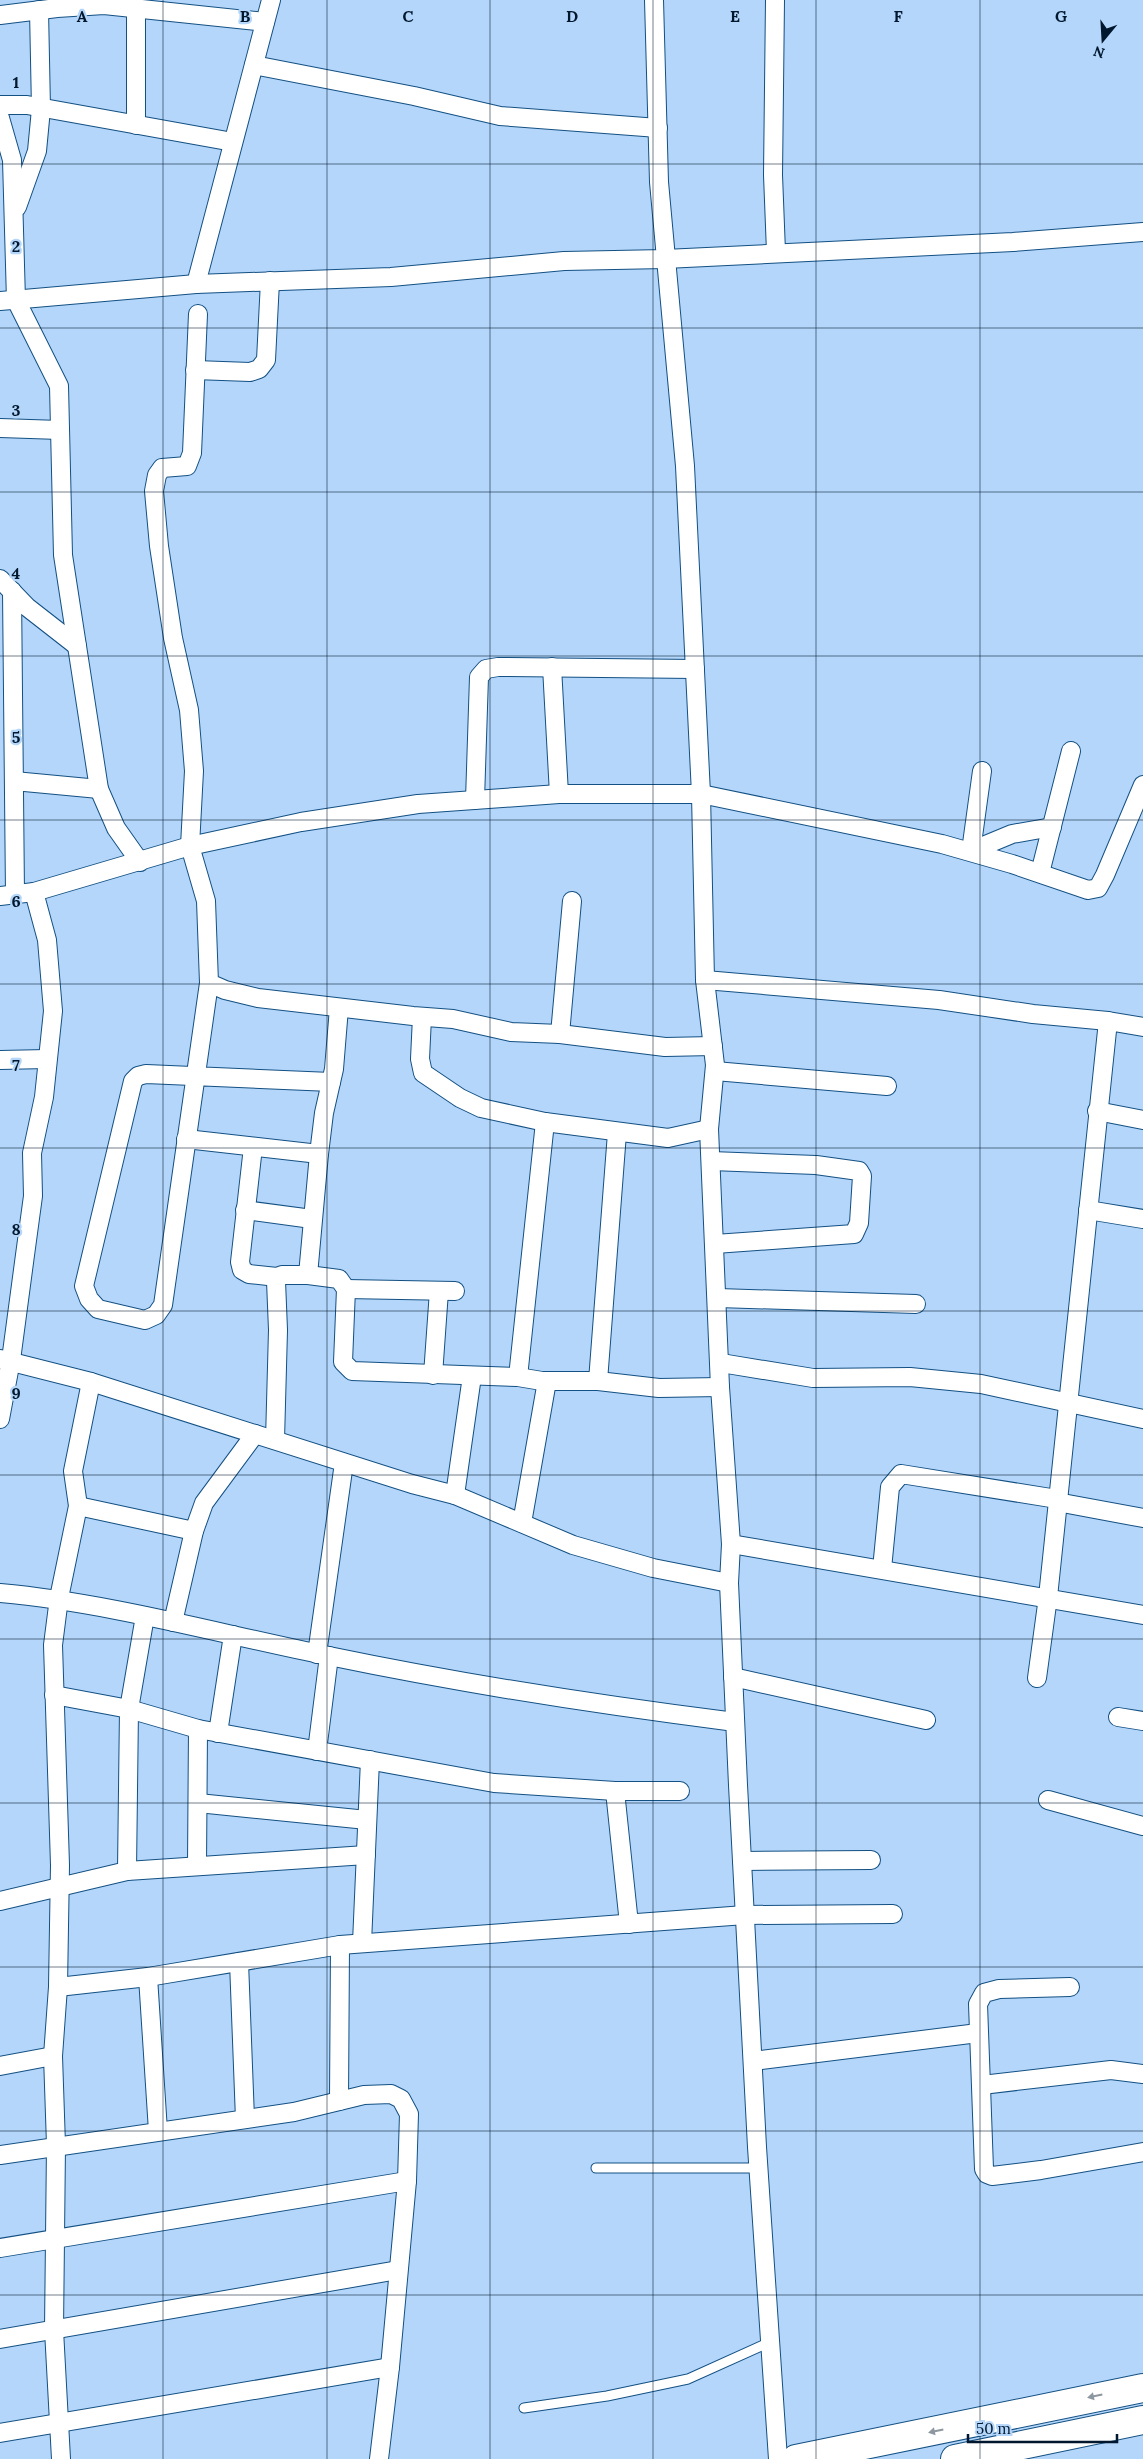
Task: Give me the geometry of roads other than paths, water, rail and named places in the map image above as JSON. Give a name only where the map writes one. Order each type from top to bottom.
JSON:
[{"type":"main road","points":[[796,2459],[1143,2388]]},
{"type":"main road","points":[[955,2459],[1143,2420]]},
{"type":"street","points":[[196,284],[271,0]]},
{"type":"street","points":[[654,0],[659,182],[685,466],[701,794],[705,980],[714,1046],[715,1071],[709,1129],[721,1363],[720,1387],[731,1544],[729,1583],[735,1722],[759,2168],[778,2459]]},
{"type":"street","points":[[775,0],[773,175],[776,252]]},
{"type":"street","points":[[0,15],[88,3],[265,22]]},
{"type":"street","points":[[136,8],[136,126]]},
{"type":"street","points":[[15,214],[37,151],[41,108],[40,10]]},
{"type":"street","points":[[254,65],[500,116],[658,128]]},
{"type":"street","points":[[0,105],[27,105],[233,142]]},
{"type":"street","points":[[0,118],[12,160],[15,214],[8,300],[59,386],[63,555],[99,789],[116,828],[140,862]]},
{"type":"street","points":[[8,300],[196,284],[391,277],[564,261],[665,259],[776,252],[1013,242],[1143,232]]},
{"type":"street","points":[[195,370],[250,372],[259,369],[266,360],[270,281]]},
{"type":"street","points":[[198,314],[192,453],[187,466],[162,468],[157,475],[154,491],[159,546],[173,638],[189,710],[194,771],[190,846],[206,900],[209,983],[195,1077],[186,1139],[163,1305],[156,1315],[145,1320],[98,1309],[89,1299],[84,1286],[133,1081],[138,1076],[146,1074],[195,1077],[331,1082]]},
{"type":"street","points":[[0,428],[60,430]]},
{"type":"street","points":[[6,585],[28,606],[77,646]]},
{"type":"street","points":[[6,585],[14,782],[8,895],[34,892],[190,846],[301,822],[418,804],[559,794],[701,794],[970,851],[1088,890],[1098,888],[1105,875],[1143,785]]},
{"type":"street","points":[[475,800],[479,677],[486,669],[498,667],[552,667],[695,669]]},
{"type":"street","points":[[552,667],[559,794]]},
{"type":"street","points":[[1040,873],[1071,751]]},
{"type":"street","points":[[970,851],[982,771]]},
{"type":"street","points":[[14,782],[99,789]]},
{"type":"street","points":[[970,851],[1012,834],[1052,827]]},
{"type":"street","points":[[0,1419],[5,1360],[33,1196],[32,1152],[44,1097],[53,1011],[47,940],[34,892]]},
{"type":"street","points":[[560,1034],[572,901]]},
{"type":"street","points":[[705,980],[939,1000],[1033,1014],[1108,1020],[1143,1027]]},
{"type":"street","points":[[209,983],[224,990],[258,998],[339,1008],[453,1018],[511,1032],[560,1034],[665,1047],[714,1046]]},
{"type":"street","points":[[308,1275],[319,1154],[324,1113],[334,1069],[339,1008]]},
{"type":"street","points":[[422,1016],[420,1059],[423,1073],[460,1098],[481,1108],[545,1122],[668,1138],[709,1129]]},
{"type":"street","points":[[1038,1678],[1108,1020]]},
{"type":"street","points":[[0,1060],[47,1059]]},
{"type":"street","points":[[715,1071],[887,1086]]},
{"type":"street","points":[[1097,1111],[1143,1120]]},
{"type":"street","points":[[518,1377],[545,1122]]},
{"type":"street","points":[[598,1381],[616,1132]]},
{"type":"street","points":[[186,1139],[319,1154]]},
{"type":"street","points":[[253,1147],[240,1262],[242,1270],[249,1274],[278,1277],[282,1275],[308,1275],[339,1279],[346,1289],[344,1362],[347,1368],[352,1371],[518,1377],[547,1381],[598,1381],[659,1388],[720,1387]]},
{"type":"street","points":[[711,1161],[816,1165],[859,1171],[862,1176],[859,1223],[854,1234],[715,1244]]},
{"type":"street","points":[[246,1210],[312,1219]]},
{"type":"street","points":[[1088,1210],[1143,1219]]},
{"type":"street","points":[[275,1440],[278,1330],[276,1287],[278,1277]]},
{"type":"street","points":[[346,1289],[447,1291],[433,1375]]},
{"type":"street","points":[[718,1298],[916,1304]]},
{"type":"street","points":[[5,1360],[92,1382],[344,1463],[455,1495],[591,1550],[653,1568],[729,1583]]},
{"type":"street","points":[[721,1363],[813,1378],[910,1377],[981,1384],[1143,1419]]},
{"type":"street","points":[[455,1495],[472,1376]]},
{"type":"street","points":[[522,1523],[547,1381]]},
{"type":"street","points":[[61,2459],[54,2330],[56,2145],[53,2056],[58,1987],[60,1885],[53,1645],[59,1598],[78,1506],[73,1471],[92,1382]]},
{"type":"street","points":[[173,1622],[194,1531],[204,1503],[255,1434]]},
{"type":"street","points":[[317,1751],[323,1655],[344,1463]]},
{"type":"street","points":[[882,1569],[890,1487],[901,1474],[1143,1518]]},
{"type":"street","points":[[78,1506],[194,1531]]},
{"type":"street","points":[[731,1544],[1048,1597],[1143,1615]]},
{"type":"street","points":[[0,1593],[59,1598],[323,1655],[604,1706],[735,1722]]},
{"type":"street","points":[[127,1871],[129,1709],[145,1616]]},
{"type":"street","points":[[218,1733],[233,1635]]},
{"type":"street","points":[[733,1677],[926,1720]]},
{"type":"street","points":[[54,1694],[129,1709],[198,1729],[494,1783],[615,1791],[680,1791]]},
{"type":"street","points":[[1118,1717],[1143,1721]]},
{"type":"street","points":[[197,1865],[198,1729]]},
{"type":"street","points":[[362,1944],[370,1760]]},
{"type":"street","points":[[615,1791],[629,1924]]},
{"type":"street","points":[[1048,1800],[1143,1826]]},
{"type":"street","points":[[198,1803],[368,1820]]},
{"type":"street","points":[[0,1901],[60,1885],[127,1871],[366,1855]]},
{"type":"street","points":[[742,1861],[871,1860]]},
{"type":"street","points":[[58,1987],[148,1977],[340,1945],[745,1915],[893,1914]]},
{"type":"street","points":[[339,2101],[340,1945]]},
{"type":"street","points":[[239,1962],[245,2119]]},
{"type":"street","points":[[148,1977],[158,2131]]},
{"type":"street","points":[[1070,1987],[999,1989],[984,1993],[978,2004],[984,2169],[987,2174],[992,2176],[1041,2170],[1143,2152]]},
{"type":"street","points":[[753,2062],[978,2033]]},
{"type":"street","points":[[0,2066],[53,2056]]},
{"type":"street","points":[[982,2085],[1111,2070],[1143,2074]]},
{"type":"street","points":[[0,2154],[294,2112],[364,2095],[391,2094],[404,2103],[408,2114],[410,2134],[407,2181],[390,2367],[379,2459]]},
{"type":"street","points":[[0,2248],[407,2181]]},
{"type":"street","points":[[0,2339],[398,2270]]},
{"type":"street","points":[[0,2433],[390,2367]]},
{"type":"lane","points":[[596,2168],[759,2168]]},
{"type":"lane","points":[[524,2408],[607,2396],[688,2379],[770,2342]]}]
